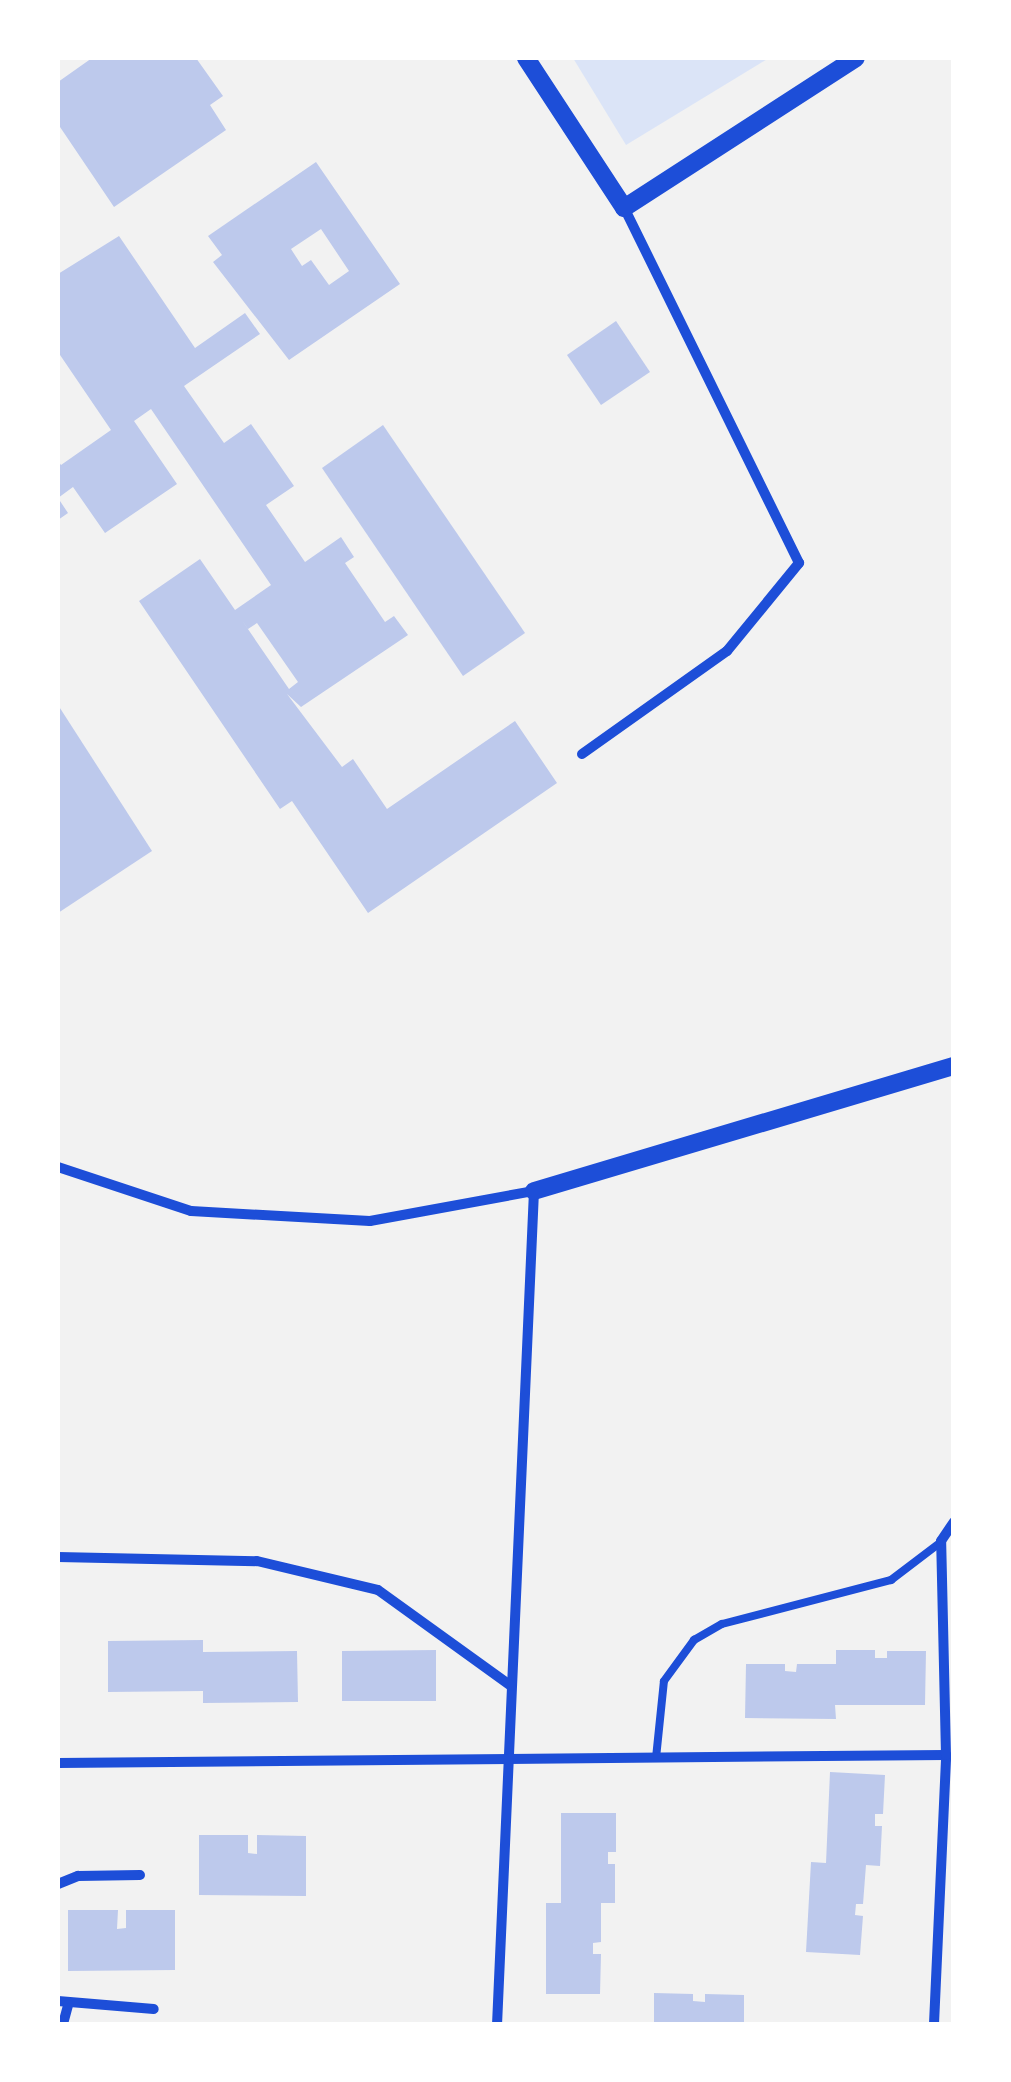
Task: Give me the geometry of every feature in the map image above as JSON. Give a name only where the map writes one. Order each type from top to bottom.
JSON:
[{"type":"street","points":[[526,58],[624,208],[799,563],[727,651],[582,754]]},
{"type":"street","points":[[624,208],[856,58]]},
{"type":"street","points":[[58,1167],[191,1212],[370,1221],[534,1191],[954,1066]]},
{"type":"street","points":[[497,2024],[534,1191]]},
{"type":"street","points":[[934,2024],[946,1756],[942,1541],[954,1522]]},
{"type":"street","points":[[58,1558],[257,1561],[378,1590],[512,1686]]},
{"type":"street","points":[[58,1763],[946,1756]]},
{"type":"street","points":[[58,1884],[78,1876],[140,1876]]},
{"type":"street","points":[[63,2024],[63,2003],[154,2009]]},
{"type":"lane","points":[[656,1758],[664,1681],[694,1640],[722,1624],[892,1580],[942,1541]]},
{"type":"shaded area","points":[[573,58],[769,58],[626,145]]},
{"type":"building","points":[[92,58],[196,58],[223,96],[210,105],[226,130],[114,207],[58,124],[58,82]]},
{"type":"building","points":[[316,162],[400,284],[289,360],[213,262],[222,255],[208,236]],"holes":[[[321,229],[349,271],[329,285],[311,260],[302,266],[291,249]]]},
{"type":"building","points":[[119,236],[195,348],[245,313],[260,334],[184,386],[224,443],[251,424],[294,486],[266,505],[305,562],[341,537],[354,557],[345,563],[385,622],[394,616],[408,635],[301,707],[287,694],[342,767],[353,759],[387,809],[515,721],[557,783],[368,913],[292,801],[280,809],[139,601],[200,559],[235,610],[271,585],[151,409],[134,421],[177,484],[105,533],[73,487],[58,498],[58,461],[61,465],[111,430],[58,352],[58,274]],"holes":[[[239,616],[248,629],[257,623],[298,682],[289,689]]]},
{"type":"building","points":[[616,321],[650,372],[601,405],[567,355]]},
{"type":"building","points":[[383,425],[525,633],[463,676],[322,468]]},
{"type":"building","points":[[58,498],[68,513],[58,520]]},
{"type":"building","points":[[58,705],[152,851],[58,913]]},
{"type":"building","points":[[203,1640],[203,1652],[297,1651],[298,1702],[203,1703],[203,1691],[108,1692],[108,1641]]},
{"type":"building","points":[[436,1650],[436,1701],[342,1701],[342,1651]]},
{"type":"building","points":[[836,1650],[875,1650],[875,1658],[887,1658],[887,1651],[926,1651],[925,1705],[835,1705],[836,1719],[745,1718],[746,1664],[785,1664],[785,1671],[796,1672],[797,1664],[836,1664]]},
{"type":"building","points":[[830,1772],[885,1775],[883,1814],[875,1814],[875,1826],[882,1826],[880,1866],[866,1865],[863,1904],[856,1904],[855,1915],[863,1916],[860,1955],[806,1952],[811,1862],[826,1863]]},
{"type":"building","points":[[561,1813],[616,1813],[616,1852],[608,1852],[608,1864],[615,1864],[615,1903],[601,1903],[601,1942],[593,1943],[593,1954],[601,1954],[600,1994],[546,1994],[546,1903],[561,1903]]},
{"type":"building","points":[[199,1835],[248,1835],[248,1853],[257,1854],[257,1835],[306,1836],[306,1896],[199,1895]]},
{"type":"building","points":[[68,1910],[118,1910],[117,1929],[126,1928],[126,1910],[175,1910],[175,1970],[68,1971]]},
{"type":"building","points":[[654,1993],[693,1994],[693,2001],[705,2002],[705,1994],[744,1995],[744,2024],[654,2024]]}]
